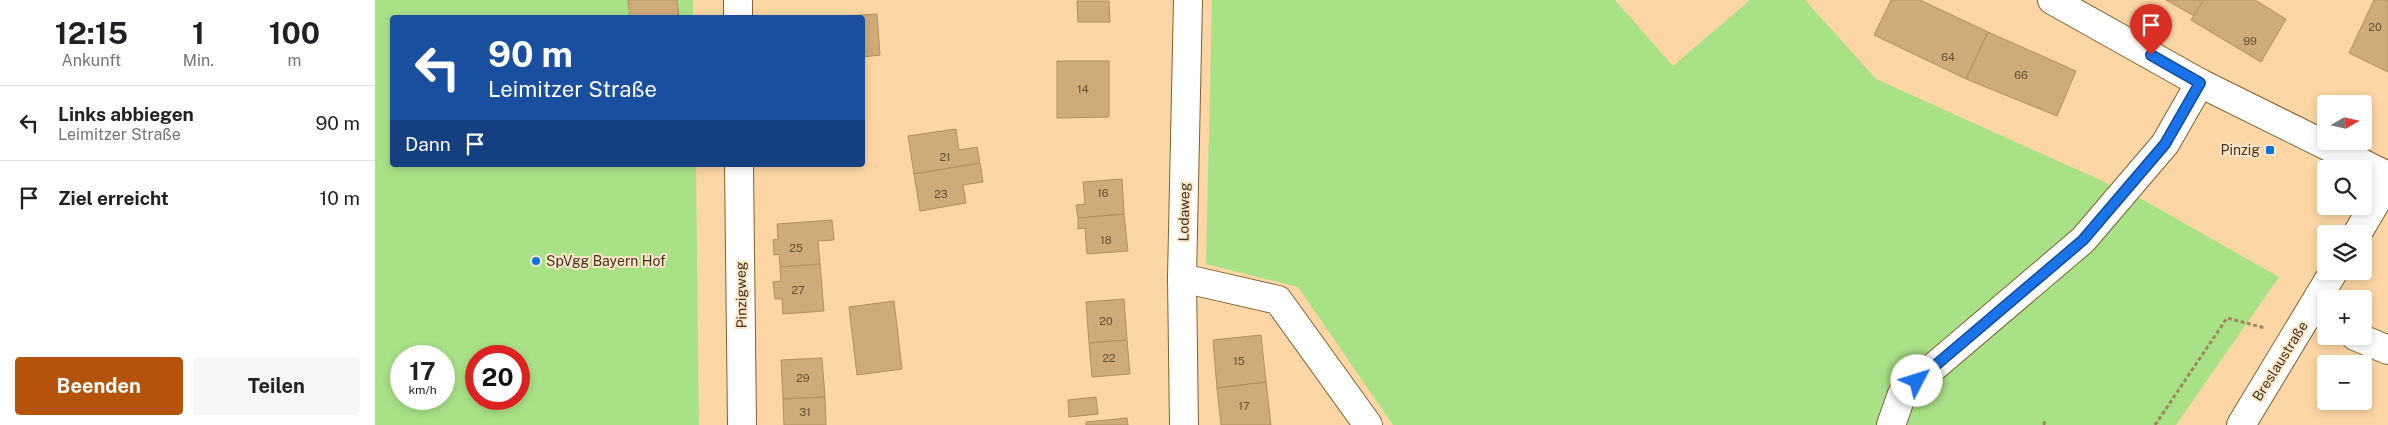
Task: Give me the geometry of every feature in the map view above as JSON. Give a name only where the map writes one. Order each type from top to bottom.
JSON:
[{"type":"street","points":[[738,0],[738,15]]},
{"type":"street","name":"Lodaweg","points":[[1184,425],[1182,278],[1188,0]]},
{"type":"street","points":[[2052,0],[2200,83],[2388,176]]},
{"type":"street","points":[[1891,425],[1902,394],[2083,240],[2165,144],[2200,83]]},
{"type":"street","name":"Pinzigweg","points":[[739,167],[742,425]]},
{"type":"street","points":[[2362,225],[2388,182]]},
{"type":"street","points":[[1182,278],[1278,300],[1368,425]]},
{"type":"street","name":"Breslaustraße","points":[[2241,425],[2309,325],[2330,280]]},
{"type":"street","points":[[2372,343],[2388,350]]},
{"type":"path","points":[[2155,425],[2227,318],[2309,325]]},
{"type":"path","points":[[2044,425],[2045,419]]},
{"type":"green space","name":"SpVgg Bayern Hof","points":[[375,0],[693,0],[693,15],[390,15],[390,167],[696,167],[699,425],[375,425]]},
{"type":"green space","points":[[1212,0],[1615,0],[1673,66],[1750,0],[1805,0],[1876,79],[2138,197],[2279,277],[2176,425],[1393,425],[1298,287],[1206,264]]},
{"type":"building","points":[[628,0],[677,0],[679,15],[630,15]]},
{"type":"building","points":[[1891,0],[1920,0],[1988,32],[1966,79],[1874,35]]},
{"type":"building","points":[[2166,0],[2204,0],[2194,16]]},
{"type":"building","points":[[2204,0],[2255,0],[2286,19],[2261,62],[2191,20]]},
{"type":"building","points":[[2374,0],[2388,0],[2388,72],[2349,53]]},
{"type":"building","points":[[1077,1],[1109,1],[1110,22],[1078,22]]},
{"type":"building","points":[[877,14],[880,55],[865,57],[865,15],[862,15]]},
{"type":"building","points":[[1988,32],[2076,71],[2057,116],[1966,79]]},
{"type":"building","points":[[1057,61],[1109,61],[1109,117],[1057,118]]},
{"type":"building","points":[[956,129],[959,150],[977,147],[980,163],[914,174],[908,136]]},
{"type":"building","points":[[980,163],[983,182],[963,185],[966,203],[920,211],[914,174]]},
{"type":"building","points":[[1122,179],[1124,214],[1078,218],[1076,205],[1085,204],[1083,182]]},
{"type":"building","points":[[1124,214],[1128,251],[1087,254],[1085,228],[1078,229],[1078,218]]},
{"type":"building","points":[[832,220],[834,240],[818,241],[820,264],[780,267],[779,254],[774,255],[773,240],[778,239],[777,224]]},
{"type":"building","points":[[820,264],[824,311],[783,314],[782,299],[775,299],[773,282],[781,281],[780,267]]},
{"type":"building","points":[[1124,299],[1127,340],[1089,343],[1086,302]]},
{"type":"building","points":[[894,301],[902,369],[857,375],[849,307]]},
{"type":"building","points":[[1261,335],[1266,382],[1217,388],[1213,340]]},
{"type":"building","points":[[1127,340],[1130,374],[1092,377],[1089,343]]},
{"type":"building","points":[[822,358],[825,397],[783,399],[781,360]]},
{"type":"building","points":[[1266,382],[1271,425],[1221,425],[1217,388]]},
{"type":"building","points":[[825,397],[826,425],[784,425],[783,399]]},
{"type":"building","points":[[1096,397],[1098,414],[1069,417],[1068,400]]},
{"type":"building","points":[[1127,418],[1128,425],[1086,425],[1086,422]]},
{"type":"place","name":"Pinzig","points":[[2270,150]]},
{"type":"place","name":"SpVgg Bayern Hof","points":[[536,261]]},
{"type":"route","points":[[1917,381],[2083,240],[2165,144],[2200,83],[2151,55]]}]
